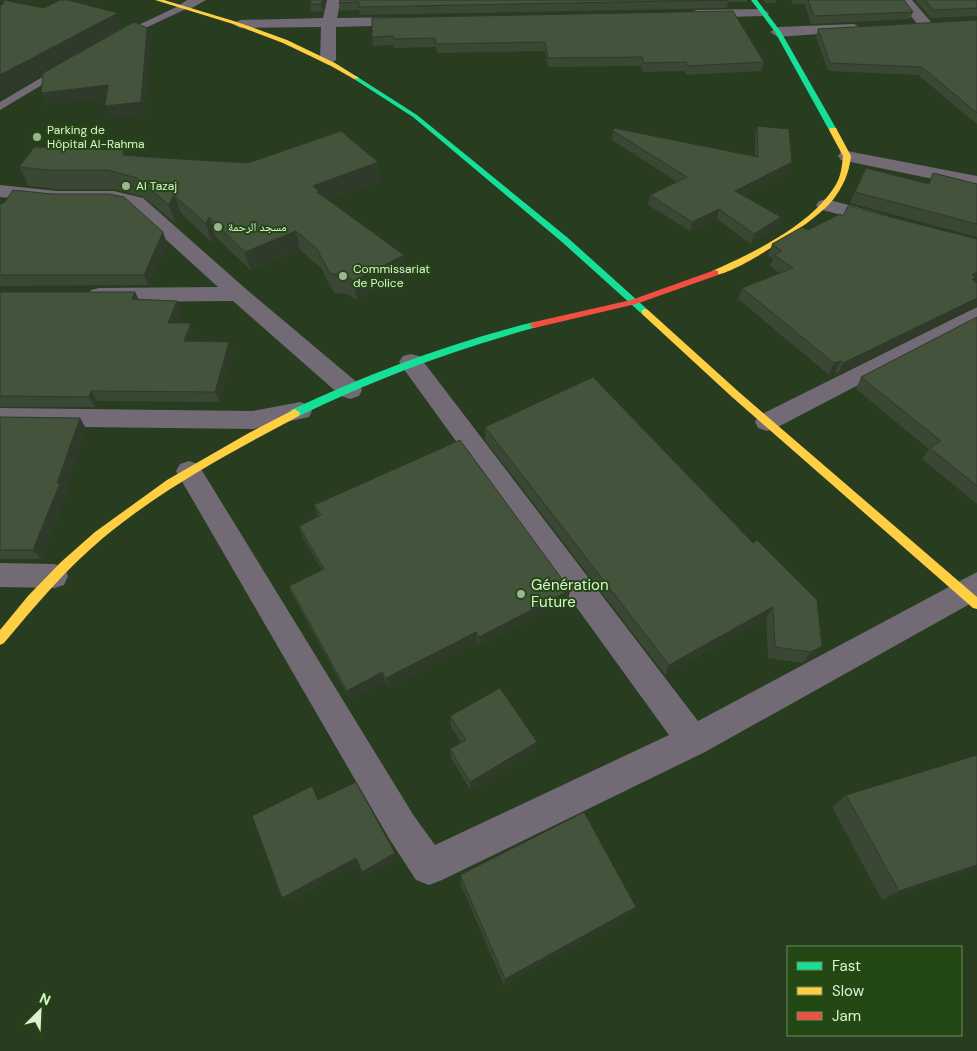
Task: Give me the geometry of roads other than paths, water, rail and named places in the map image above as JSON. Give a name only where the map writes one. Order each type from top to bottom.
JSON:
[{"type":"street","points":[[158,0],[185,6],[240,24],[328,60],[422,122],[565,240],[766,422],[973,594],[694,741],[429,867],[402,828],[189,471]]},
{"type":"street","points":[[185,6],[199,0]]},
{"type":"street","points":[[328,60],[329,22],[334,0]]},
{"type":"street","points":[[904,0],[926,25]]},
{"type":"street","points":[[0,639],[18,614],[54,576],[108,527],[155,491],[300,411],[411,362],[499,334],[632,302],[728,269],[775,242],[826,205],[837,191],[846,173],[847,156],[778,32],[758,6],[683,14]]},
{"type":"street","points":[[240,24],[428,20]]},
{"type":"street","points":[[906,26],[943,24]]},
{"type":"street","points":[[778,32],[867,27]]},
{"type":"street","points":[[847,156],[977,182]]},
{"type":"street","points":[[0,191],[57,197],[114,197],[136,202],[238,294],[350,390]]},
{"type":"street","points":[[826,205],[902,225]]},
{"type":"street","points":[[79,295],[238,294]]},
{"type":"street","points":[[766,422],[977,314]]},
{"type":"street","points":[[411,362],[694,741]]},
{"type":"street","points":[[0,417],[253,420],[300,411]]},
{"type":"street","points":[[0,575],[54,576]]},
{"type":"lane","points":[[113,40],[185,6]]},
{"type":"lane","points":[[0,107],[76,61]]},
{"type":"place","name":"Parking de Hôpital Al-Rahma","points":[[37,137]]},
{"type":"place","name":"Al Tazaj","points":[[126,186]]},
{"type":"place","name":"مسجد الرحمة","points":[[218,227]]},
{"type":"place","name":"Commissariat de Police","points":[[343,276]]},
{"type":"place","name":"Génération Future","points":[[521,594]]}]
